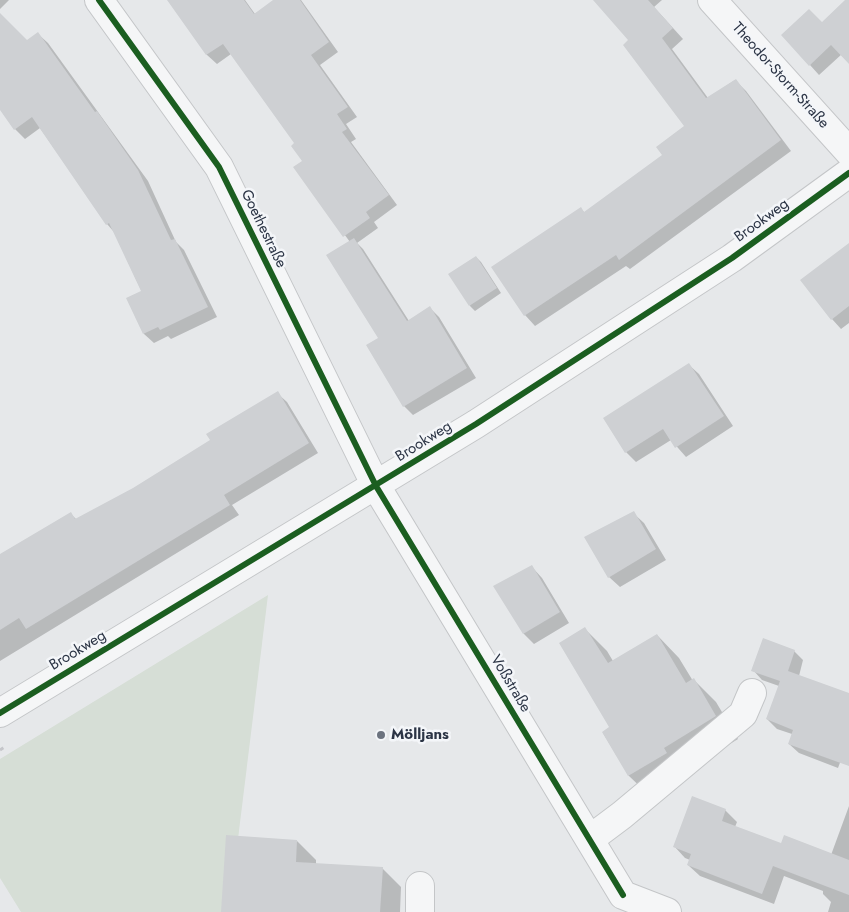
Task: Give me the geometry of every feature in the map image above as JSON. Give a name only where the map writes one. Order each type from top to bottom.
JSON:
[{"type":"street","name":"Goethestraße","points":[[99,0],[219,167],[376,486]]},
{"type":"street","name":"Theodor-Storm-Straße","points":[[712,0],[849,152]]},
{"type":"street","name":"Brookweg","points":[[0,713],[476,424],[732,258],[849,173]]},
{"type":"street","name":"Voßstraße","points":[[376,486],[590,839],[620,904]]},
{"type":"street","points":[[590,839],[622,815],[743,714],[752,693]]},
{"type":"street","points":[[620,904],[667,912]]},
{"type":"shaded area","points":[[268,595],[229,912],[21,912],[0,878],[0,759]]},
{"type":"building","points":[[167,0],[244,0],[254,14],[273,0],[300,0],[329,42],[311,55],[348,107],[337,114],[347,129],[342,132],[389,195],[366,212],[370,218],[343,237],[293,167],[302,161],[291,146],[294,143],[223,44],[206,55]]},
{"type":"building","points":[[593,0],[648,0],[673,28],[662,38],[706,98],[736,79],[781,140],[619,260],[616,255],[524,316],[491,267],[581,207],[584,212],[662,155],[656,147],[684,126],[623,45],[628,40]]},
{"type":"building","points":[[845,0],[849,0],[849,64],[831,45],[809,66],[781,35],[809,9],[822,22]]},
{"type":"building","points":[[0,13],[27,40],[38,32],[95,112],[97,111],[138,170],[171,240],[175,239],[208,307],[160,330],[158,327],[143,334],[126,298],[141,291],[109,223],[106,225],[32,117],[14,130],[0,110]]},
{"type":"building","points":[[354,238],[407,321],[430,306],[467,368],[403,407],[366,345],[378,338],[326,255]]},
{"type":"building","points":[[849,243],[849,306],[831,320],[800,280]]},
{"type":"building","points":[[476,256],[497,288],[469,306],[448,274]]},
{"type":"building","points":[[689,363],[724,416],[675,448],[663,429],[625,453],[603,418]]},
{"type":"building","points":[[278,391],[309,443],[224,495],[230,505],[26,629],[19,618],[0,630],[0,554],[71,512],[75,519],[133,488],[210,440],[206,434]]},
{"type":"building","points":[[634,511],[656,549],[608,578],[584,537]]},
{"type":"building","points":[[532,565],[560,612],[523,634],[493,586]]},
{"type":"building","points":[[585,627],[608,663],[657,634],[686,683],[694,678],[716,716],[664,748],[667,753],[628,776],[602,732],[609,727],[559,643]]},
{"type":"building","points":[[763,638],[795,650],[788,671],[849,693],[849,766],[788,744],[793,730],[766,719],[780,681],[751,671]]},
{"type":"building","points":[[692,796],[726,809],[722,821],[781,843],[780,846],[784,835],[849,860],[849,895],[773,866],[762,894],[687,865],[691,854],[673,847]]},
{"type":"building","points":[[226,835],[297,840],[296,862],[383,867],[380,912],[221,912]]},
{"type":"cycle path","points":[[99,0],[219,167],[376,486],[623,895]]},
{"type":"cycle path","points":[[0,713],[476,424],[732,258],[849,173]]},
{"type":"place","name":"Mölljans","points":[[381,735]]}]
